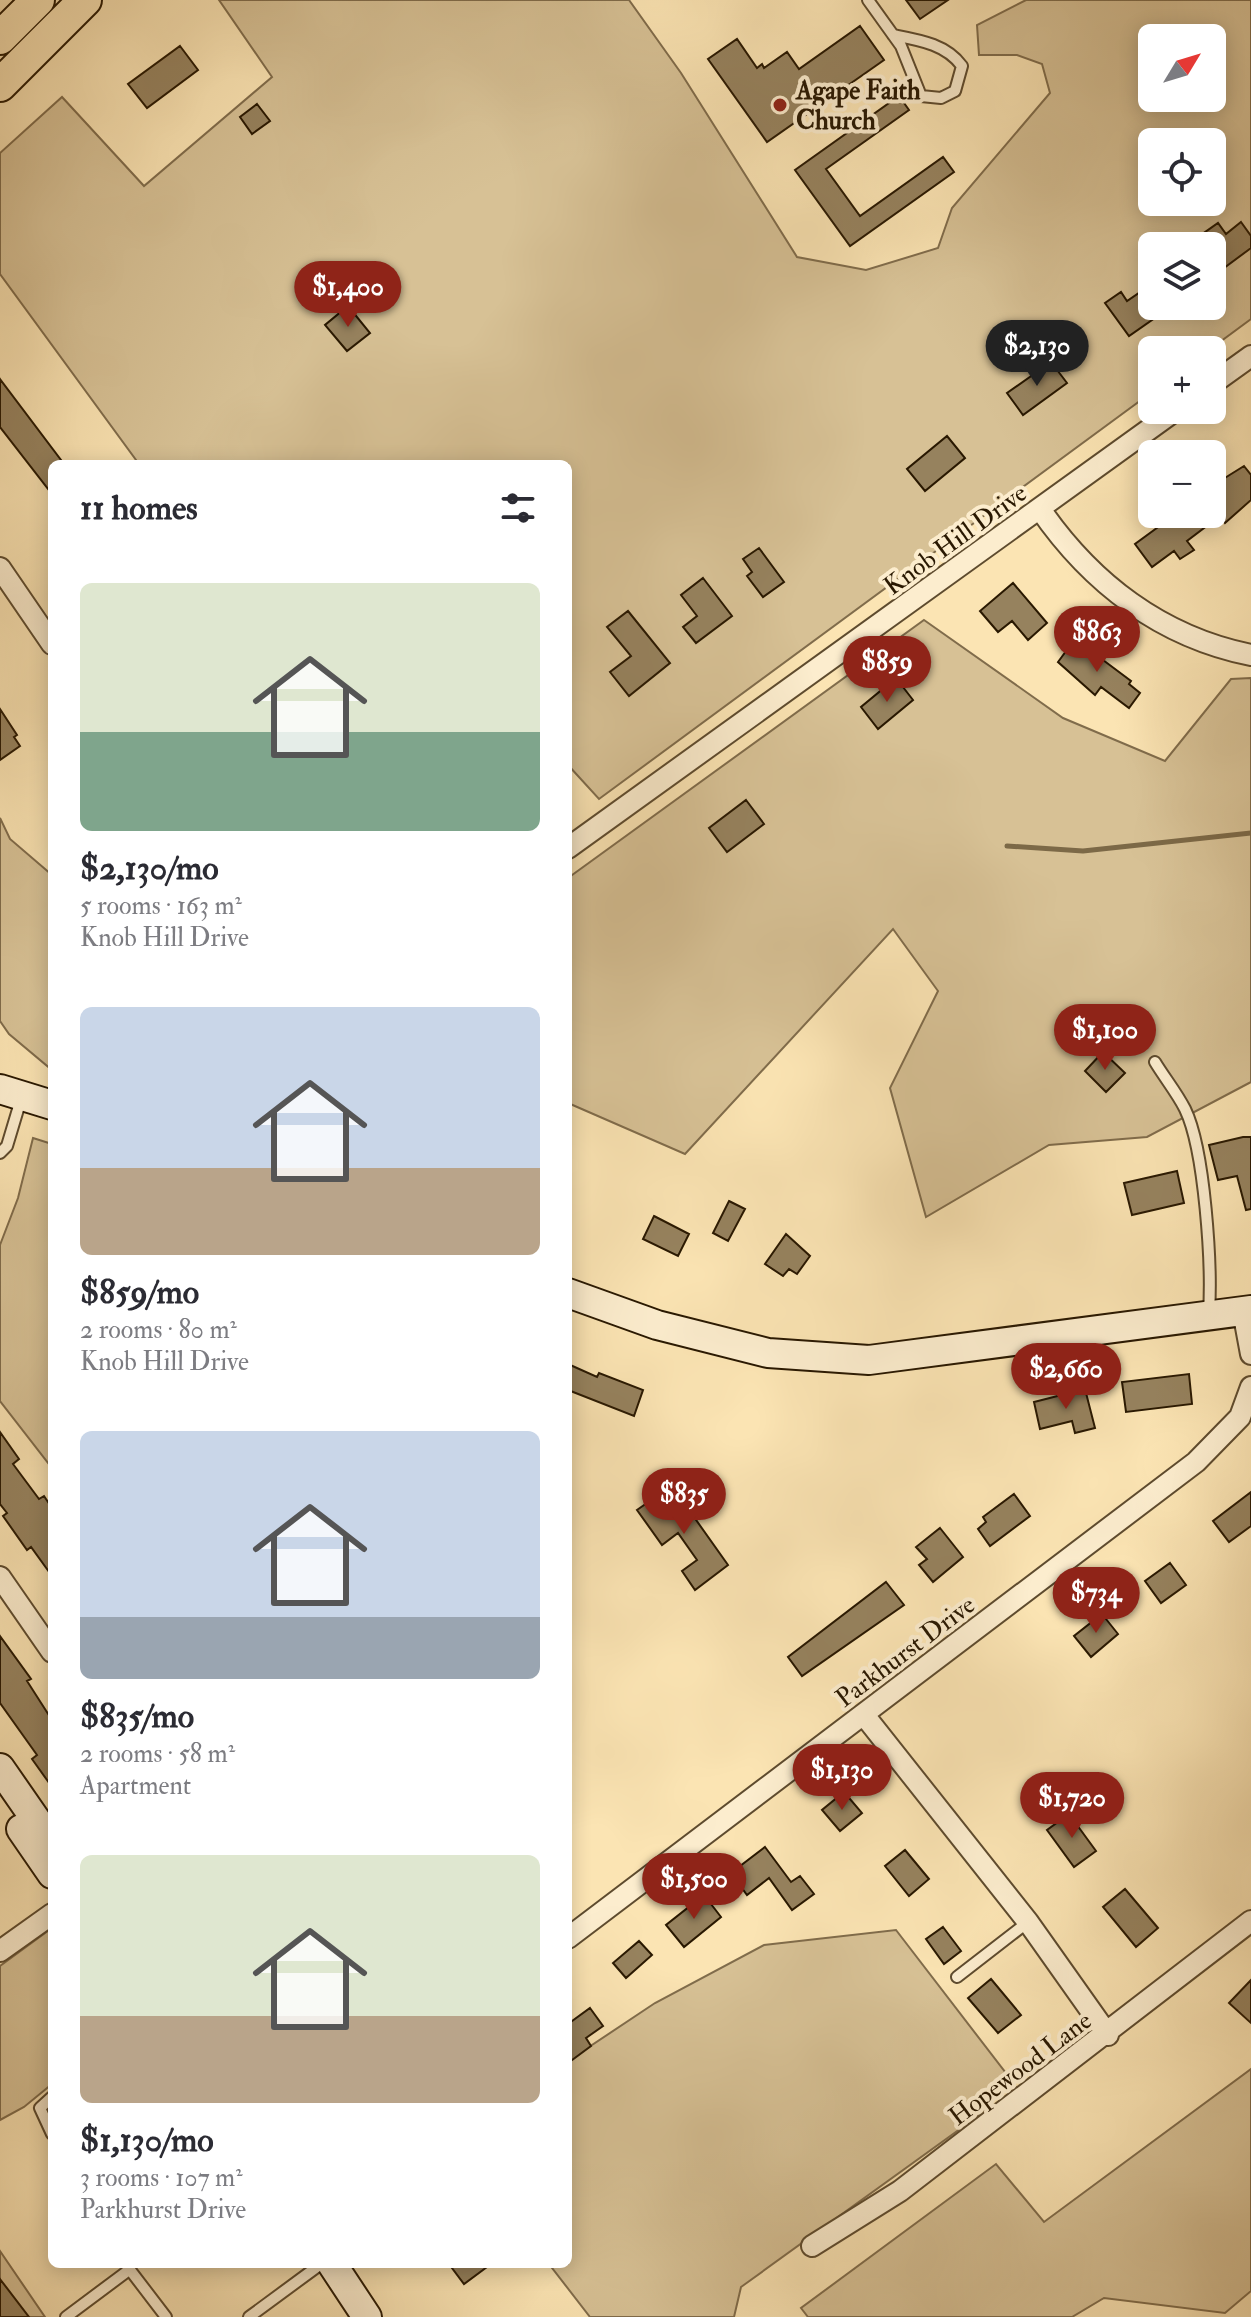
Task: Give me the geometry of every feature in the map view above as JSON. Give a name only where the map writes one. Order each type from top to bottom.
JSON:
[{"type":"main road","points":[[0,38],[38,0]]},
{"type":"main road","points":[[0,85],[85,0]]},
{"type":"main road","points":[[11,1091],[48,1104]]},
{"type":"main road","points":[[572,1294],[657,1325],[768,1353],[869,1360],[1247,1310]]},
{"type":"main road","points":[[0,1768],[48,1854]]},
{"type":"main road","points":[[0,1799],[48,1855]]},
{"type":"main road","points":[[335,2268],[365,2312]]},
{"type":"street","points":[[1226,374],[1251,356]]},
{"type":"street","name":"Knob Hill Drive","points":[[572,845],[1157,424]]},
{"type":"street","points":[[1040,509],[1068,550],[1099,581],[1141,611],[1226,650],[1251,655]]},
{"type":"street","points":[[0,568],[48,638]]},
{"type":"street","points":[[1247,1310],[1251,1354]]},
{"type":"street","name":"Parkhurst Drive","points":[[572,1935],[1196,1462],[1240,1417],[1251,1387]]},
{"type":"street","points":[[0,1577],[48,1646]]},
{"type":"street","points":[[864,1715],[1028,1922],[1108,2035]]},
{"type":"street","points":[[0,1951],[48,1917]]},
{"type":"street","name":"Hopewood Lane","points":[[812,2246],[900,2191],[1108,2035],[1251,1921]]},
{"type":"lane","points":[[868,0],[893,35],[921,96],[941,98],[955,91],[962,66],[953,53],[925,41],[893,35]]},
{"type":"lane","points":[[1155,1062],[1186,1111],[1195,1148],[1212,1268],[1209,1316]]},
{"type":"lane","points":[[0,1153],[7,1146],[11,1091]]},
{"type":"lane","points":[[957,1977],[1028,1922]]},
{"type":"lane","points":[[48,2101],[40,2108],[48,2125]]},
{"type":"lane","points":[[66,2317],[127,2268]]},
{"type":"lane","points":[[129,2268],[166,2317]]},
{"type":"lane","points":[[249,2317],[316,2268]]},
{"type":"shaded area","points":[[219,0],[629,0],[681,73],[797,257],[866,270],[938,248],[952,208],[1050,93],[1042,64],[1017,55],[979,55],[977,25],[1026,0],[1251,0],[1251,319],[1226,337],[1138,336],[1138,402],[599,799],[572,769],[572,460],[136,460],[0,274],[0,153],[62,97],[144,186],[272,77]]},
{"type":"shaded area","points":[[924,620],[1063,718],[1165,761],[1231,679],[1251,678],[1251,1082],[1147,1137],[1049,1145],[926,1217],[890,1088],[938,991],[893,929],[685,1154],[572,1105],[572,875]]},
{"type":"shaded area","points":[[0,818],[10,839],[48,872],[48,1067],[9,1034],[0,1021]]},
{"type":"shaded area","points":[[33,1138],[48,1143],[48,1463],[0,1401],[0,1245],[18,1198]]},
{"type":"shaded area","points":[[896,1930],[1012,2081],[978,2116],[741,2287],[734,2317],[590,2317],[552,2268],[572,2268],[572,2058],[655,2003],[764,1945]]},
{"type":"shaded area","points":[[48,1931],[48,2087],[24,2107],[0,2120],[0,1966]]},
{"type":"shaded area","points":[[1251,2069],[1251,2291],[1225,2313],[1104,2298],[1072,2317],[808,2317],[801,2308],[996,2164],[1044,2222]]},
{"type":"shaded area","points":[[0,2251],[45,2317],[0,2317]]},
{"type":"building","points":[[906,0],[948,0],[920,19]]},
{"type":"building","name":"Agape Faith Church","points":[[860,26],[884,60],[767,142],[708,59],[737,39],[757,68],[762,64],[764,68],[787,52],[799,69]]},
{"type":"building","points":[[180,46],[198,70],[147,108],[128,84]]},
{"type":"building","points":[[899,96],[909,110],[826,169],[860,216],[943,157],[954,172],[850,246],[795,170]]},
{"type":"building","points":[[257,104],[270,121],[252,134],[240,117]]},
{"type":"building","points":[[1241,222],[1251,236],[1251,248],[1226,267],[1226,234]]},
{"type":"building","points":[[1218,223],[1225,232],[1205,232]]},
{"type":"building","points":[[1121,292],[1127,301],[1138,294],[1138,320],[1152,320],[1129,336],[1105,303]]},
{"type":"building","points":[[348,306],[370,333],[347,351],[325,325]]},
{"type":"building","points":[[1051,362],[1067,383],[1023,415],[1007,393]]},
{"type":"building","points":[[0,379],[61,460],[48,460],[48,489],[0,427]]},
{"type":"building","points":[[947,436],[965,458],[925,491],[907,469]]},
{"type":"building","points":[[1244,466],[1251,475],[1251,500],[1226,522],[1226,477]]},
{"type":"building","points":[[1157,528],[1204,528],[1187,541],[1194,550],[1180,559],[1174,551],[1152,567],[1135,544]]},
{"type":"building","points":[[759,548],[784,582],[763,597],[747,576],[752,572],[743,559]]},
{"type":"building","points":[[703,578],[732,616],[696,643],[683,627],[697,616],[681,595]]},
{"type":"building","points":[[1013,583],[1047,623],[1028,640],[1012,621],[998,632],[980,611]]},
{"type":"building","points":[[628,611],[670,663],[629,696],[610,672],[631,656],[607,627]]},
{"type":"building","points":[[1075,639],[1131,681],[1129,684],[1140,693],[1129,708],[1101,687],[1095,695],[1058,662]]},
{"type":"building","points":[[896,678],[913,700],[878,729],[861,707]]},
{"type":"building","points":[[0,709],[17,735],[14,737],[20,746],[0,760]]},
{"type":"building","points":[[746,800],[764,824],[727,852],[709,828]]},
{"type":"building","points":[[1103,1052],[1125,1073],[1106,1092],[1085,1071]]},
{"type":"building","points":[[1251,1137],[1251,1209],[1246,1210],[1237,1176],[1218,1180],[1209,1145]]},
{"type":"building","points":[[1177,1171],[1184,1203],[1132,1215],[1124,1183]]},
{"type":"building","points":[[729,1201],[745,1209],[728,1241],[713,1233]]},
{"type":"building","points":[[654,1216],[689,1234],[678,1256],[643,1239]]},
{"type":"building","points":[[786,1234],[810,1256],[797,1274],[789,1269],[783,1276],[765,1264]]},
{"type":"building","points":[[572,1366],[597,1377],[599,1373],[643,1390],[634,1416],[572,1392]]},
{"type":"building","points":[[1189,1374],[1192,1404],[1126,1412],[1122,1382]]},
{"type":"building","points":[[1085,1389],[1095,1428],[1075,1433],[1072,1421],[1040,1429],[1034,1402]]},
{"type":"building","points":[[0,1432],[19,1459],[13,1464],[39,1499],[44,1496],[48,1502],[48,1570],[31,1547],[27,1550],[3,1516],[7,1513],[0,1504]]},
{"type":"building","points":[[667,1489],[685,1513],[689,1510],[728,1565],[695,1590],[682,1571],[697,1560],[678,1533],[662,1545],[637,1510]]},
{"type":"building","points":[[1251,1492],[1251,1526],[1229,1542],[1213,1521]]},
{"type":"building","points":[[1014,1494],[1030,1516],[990,1546],[978,1529],[986,1522],[983,1517]]},
{"type":"building","points":[[940,1528],[963,1557],[933,1582],[919,1565],[927,1559],[916,1547]]},
{"type":"building","points":[[1170,1563],[1186,1585],[1161,1603],[1145,1581]]},
{"type":"building","points":[[886,1582],[904,1605],[802,1676],[788,1657]]},
{"type":"building","points":[[1102,1614],[1118,1634],[1091,1657],[1074,1636]]},
{"type":"building","points":[[0,1636],[31,1679],[27,1681],[48,1714],[48,1781],[32,1759],[37,1755],[0,1703]]},
{"type":"building","points":[[844,1792],[862,1813],[840,1831],[822,1810]]},
{"type":"building","points":[[1069,1814],[1096,1851],[1074,1867],[1047,1830]]},
{"type":"building","points":[[765,1847],[791,1882],[800,1876],[814,1894],[792,1910],[769,1878],[747,1895],[731,1873]]},
{"type":"building","points":[[905,1850],[929,1879],[909,1896],[885,1866]]},
{"type":"building","points":[[1125,1889],[1158,1928],[1136,1947],[1103,1907]]},
{"type":"building","points":[[704,1895],[721,1917],[684,1947],[666,1925]]},
{"type":"building","points":[[943,1927],[961,1951],[944,1964],[926,1939]]},
{"type":"building","points":[[639,1941],[652,1955],[626,1978],[613,1963]]},
{"type":"building","points":[[991,1979],[1021,2015],[998,2033],[968,1998]]},
{"type":"building","points":[[1251,1980],[1251,2023],[1229,2003]]},
{"type":"building","points":[[590,2008],[603,2026],[586,2038],[591,2046],[572,2060],[572,2021]]},
{"type":"building","points":[[452,2268],[486,2268],[464,2284]]},
{"type":"building","points":[[0,2279],[29,2317],[0,2317]]},
{"type":"waterway","points":[[1007,846],[1083,851],[1251,833]]},
{"type":"place","name":"Agape Faith Church","points":[[780,105]]}]
